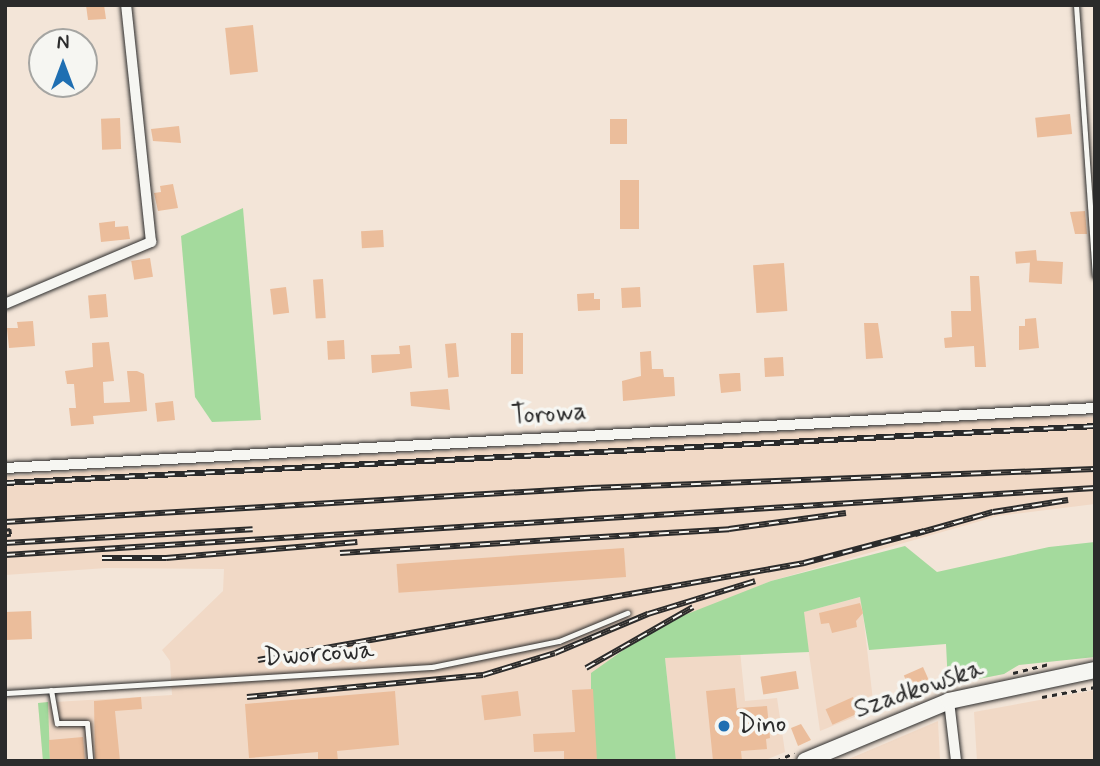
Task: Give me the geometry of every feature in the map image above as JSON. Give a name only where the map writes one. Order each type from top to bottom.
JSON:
[{"type":"street","points":[[5,304],[151,242],[125,5]]},
{"type":"street","name":"Torowa","points":[[5,468],[1095,408]]},
{"type":"street","name":"Szadkowska","points":[[805,761],[949,701],[1095,670]]},
{"type":"street","points":[[949,701],[956,761]]},
{"type":"lane","points":[[1076,5],[1095,275]]},
{"type":"lane","name":"Dworcowa","points":[[5,693],[432,667],[559,641],[627,613]]},
{"type":"lane","points":[[51,690],[57,723],[87,723],[90,761]]},
{"type":"path","points":[[5,530],[10,529],[11,535],[5,536]]},
{"type":"shaded area","points":[[1056,416],[1095,417],[1095,504],[998,516],[771,581],[643,636],[612,657],[591,761],[43,761],[38,703],[172,695],[170,661],[162,650],[223,591],[224,569],[107,568],[5,575],[5,476]]},
{"type":"shaded area","points":[[861,597],[874,709],[820,731],[803,612]]},
{"type":"shaded area","points":[[740,651],[745,701],[777,698],[785,752],[763,761],[676,761],[665,658]]},
{"type":"shaded area","points":[[1095,690],[1095,761],[977,761],[974,712]]},
{"type":"shaded area","points":[[938,721],[940,761],[844,761]]},
{"type":"green space","points":[[243,208],[261,420],[212,422],[195,397],[181,236]]},
{"type":"green space","points":[[1095,542],[1095,657],[1019,665],[1004,674],[948,685],[946,644],[869,650],[860,597],[804,612],[809,652],[665,658],[676,761],[591,761],[591,673],[643,636],[682,616],[771,581],[905,546],[937,572],[1049,547]]},
{"type":"green space","points":[[48,702],[50,761],[43,761],[38,703]]},
{"type":"building","points":[[86,5],[104,5],[106,19],[88,20]]},
{"type":"building","points":[[253,25],[258,72],[230,75],[225,28]]},
{"type":"building","points":[[1070,114],[1072,134],[1037,138],[1035,118]]},
{"type":"building","points":[[120,118],[121,149],[102,150],[101,119]]},
{"type":"building","points":[[610,119],[627,119],[627,144],[610,144]]},
{"type":"building","points":[[179,126],[181,143],[153,141],[151,129]]},
{"type":"building","points":[[620,180],[639,180],[639,229],[620,229]]},
{"type":"building","points":[[173,184],[178,208],[158,211],[154,193],[161,192],[160,186]]},
{"type":"building","points":[[1085,211],[1087,234],[1075,234],[1070,212]]},
{"type":"building","points":[[115,221],[115,227],[128,226],[130,239],[101,242],[99,223]]},
{"type":"building","points":[[383,230],[384,247],[362,248],[361,231]]},
{"type":"building","points":[[1036,250],[1037,262],[1016,264],[1015,252]]},
{"type":"building","points":[[150,258],[153,277],[134,280],[131,261]]},
{"type":"building","points":[[1030,260],[1063,262],[1062,284],[1029,282]]},
{"type":"building","points":[[784,263],[787,311],[756,313],[753,265]]},
{"type":"building","points":[[970,276],[979,276],[986,367],[975,367],[974,346],[945,348],[944,338],[952,337],[951,311],[971,311]]},
{"type":"building","points":[[323,279],[326,318],[316,319],[313,280]]},
{"type":"building","points":[[286,287],[289,313],[273,315],[270,289]]},
{"type":"building","points":[[640,287],[641,307],[622,308],[621,288]]},
{"type":"building","points":[[594,293],[594,299],[600,299],[600,310],[578,311],[577,294]]},
{"type":"building","points":[[106,294],[108,317],[90,318],[88,296]]},
{"type":"building","points":[[1036,318],[1039,348],[1019,350],[1019,326],[1025,326],[1025,319]]},
{"type":"building","points":[[33,321],[35,346],[9,348],[7,328],[18,328],[17,322]]},
{"type":"building","points":[[864,323],[878,323],[883,358],[866,359]]},
{"type":"building","points":[[511,333],[523,333],[523,374],[511,374]]},
{"type":"building","points":[[344,340],[345,359],[328,360],[327,341]]},
{"type":"building","points":[[109,342],[114,381],[103,382],[104,403],[130,402],[127,371],[137,371],[144,374],[147,411],[93,416],[94,424],[71,426],[69,408],[76,408],[74,384],[67,384],[65,371],[93,367],[92,343]]},
{"type":"building","points":[[456,343],[459,377],[448,378],[445,344]]},
{"type":"building","points":[[410,345],[412,368],[372,373],[371,355],[400,354],[399,346]]},
{"type":"building","points":[[651,351],[652,369],[663,369],[664,377],[674,377],[675,396],[623,401],[622,381],[641,376],[640,352]]},
{"type":"building","points":[[783,357],[784,376],[765,377],[764,358]]},
{"type":"building","points":[[740,373],[741,391],[721,393],[719,374]]},
{"type":"building","points":[[448,389],[450,410],[411,406],[410,392]]},
{"type":"building","points":[[173,401],[175,420],[157,422],[155,403]]},
{"type":"building","points":[[624,548],[626,577],[399,593],[397,564]]},
{"type":"building","points":[[860,603],[863,613],[856,621],[857,627],[832,633],[829,623],[821,624],[819,613]]},
{"type":"building","points":[[31,611],[32,639],[6,640],[5,612]]},
{"type":"building","points":[[923,667],[931,685],[912,694],[904,676]]},
{"type":"building","points":[[796,671],[799,689],[763,694],[760,677]]},
{"type":"building","name":"Dino","points":[[735,688],[737,708],[767,706],[770,738],[766,739],[767,749],[741,751],[742,761],[713,761],[706,691]]},
{"type":"building","points":[[593,689],[597,761],[564,761],[564,751],[534,752],[533,734],[575,732],[572,690]]},
{"type":"building","points":[[395,691],[399,745],[337,751],[338,761],[318,761],[318,752],[249,758],[245,704]]},
{"type":"building","points":[[518,691],[521,716],[484,720],[481,696]]},
{"type":"building","points":[[141,697],[142,709],[115,711],[120,761],[95,761],[94,701]]},
{"type":"building","points":[[853,697],[860,713],[833,725],[826,709]]},
{"type":"building","points":[[801,724],[811,740],[798,746],[791,728]]},
{"type":"building","points":[[83,737],[85,761],[50,761],[49,740]]},
{"type":"railway","points":[[5,483],[1095,426]]},
{"type":"railway","points":[[5,522],[591,488],[1095,469]]},
{"type":"railway","points":[[5,555],[1095,488]]},
{"type":"railway","points":[[915,534],[993,512],[1068,500]]},
{"type":"railway","points":[[340,553],[729,529],[846,513]]},
{"type":"railway","points":[[5,543],[253,529]]},
{"type":"railway","points":[[258,660],[804,563],[924,531]]},
{"type":"railway","points":[[102,558],[166,558],[357,542]]},
{"type":"railway","points":[[247,697],[483,675],[555,653],[648,614],[755,581]]},
{"type":"railway","points":[[586,668],[693,607]]},
{"type":"place","name":"Dino","points":[[724,726]]}]
